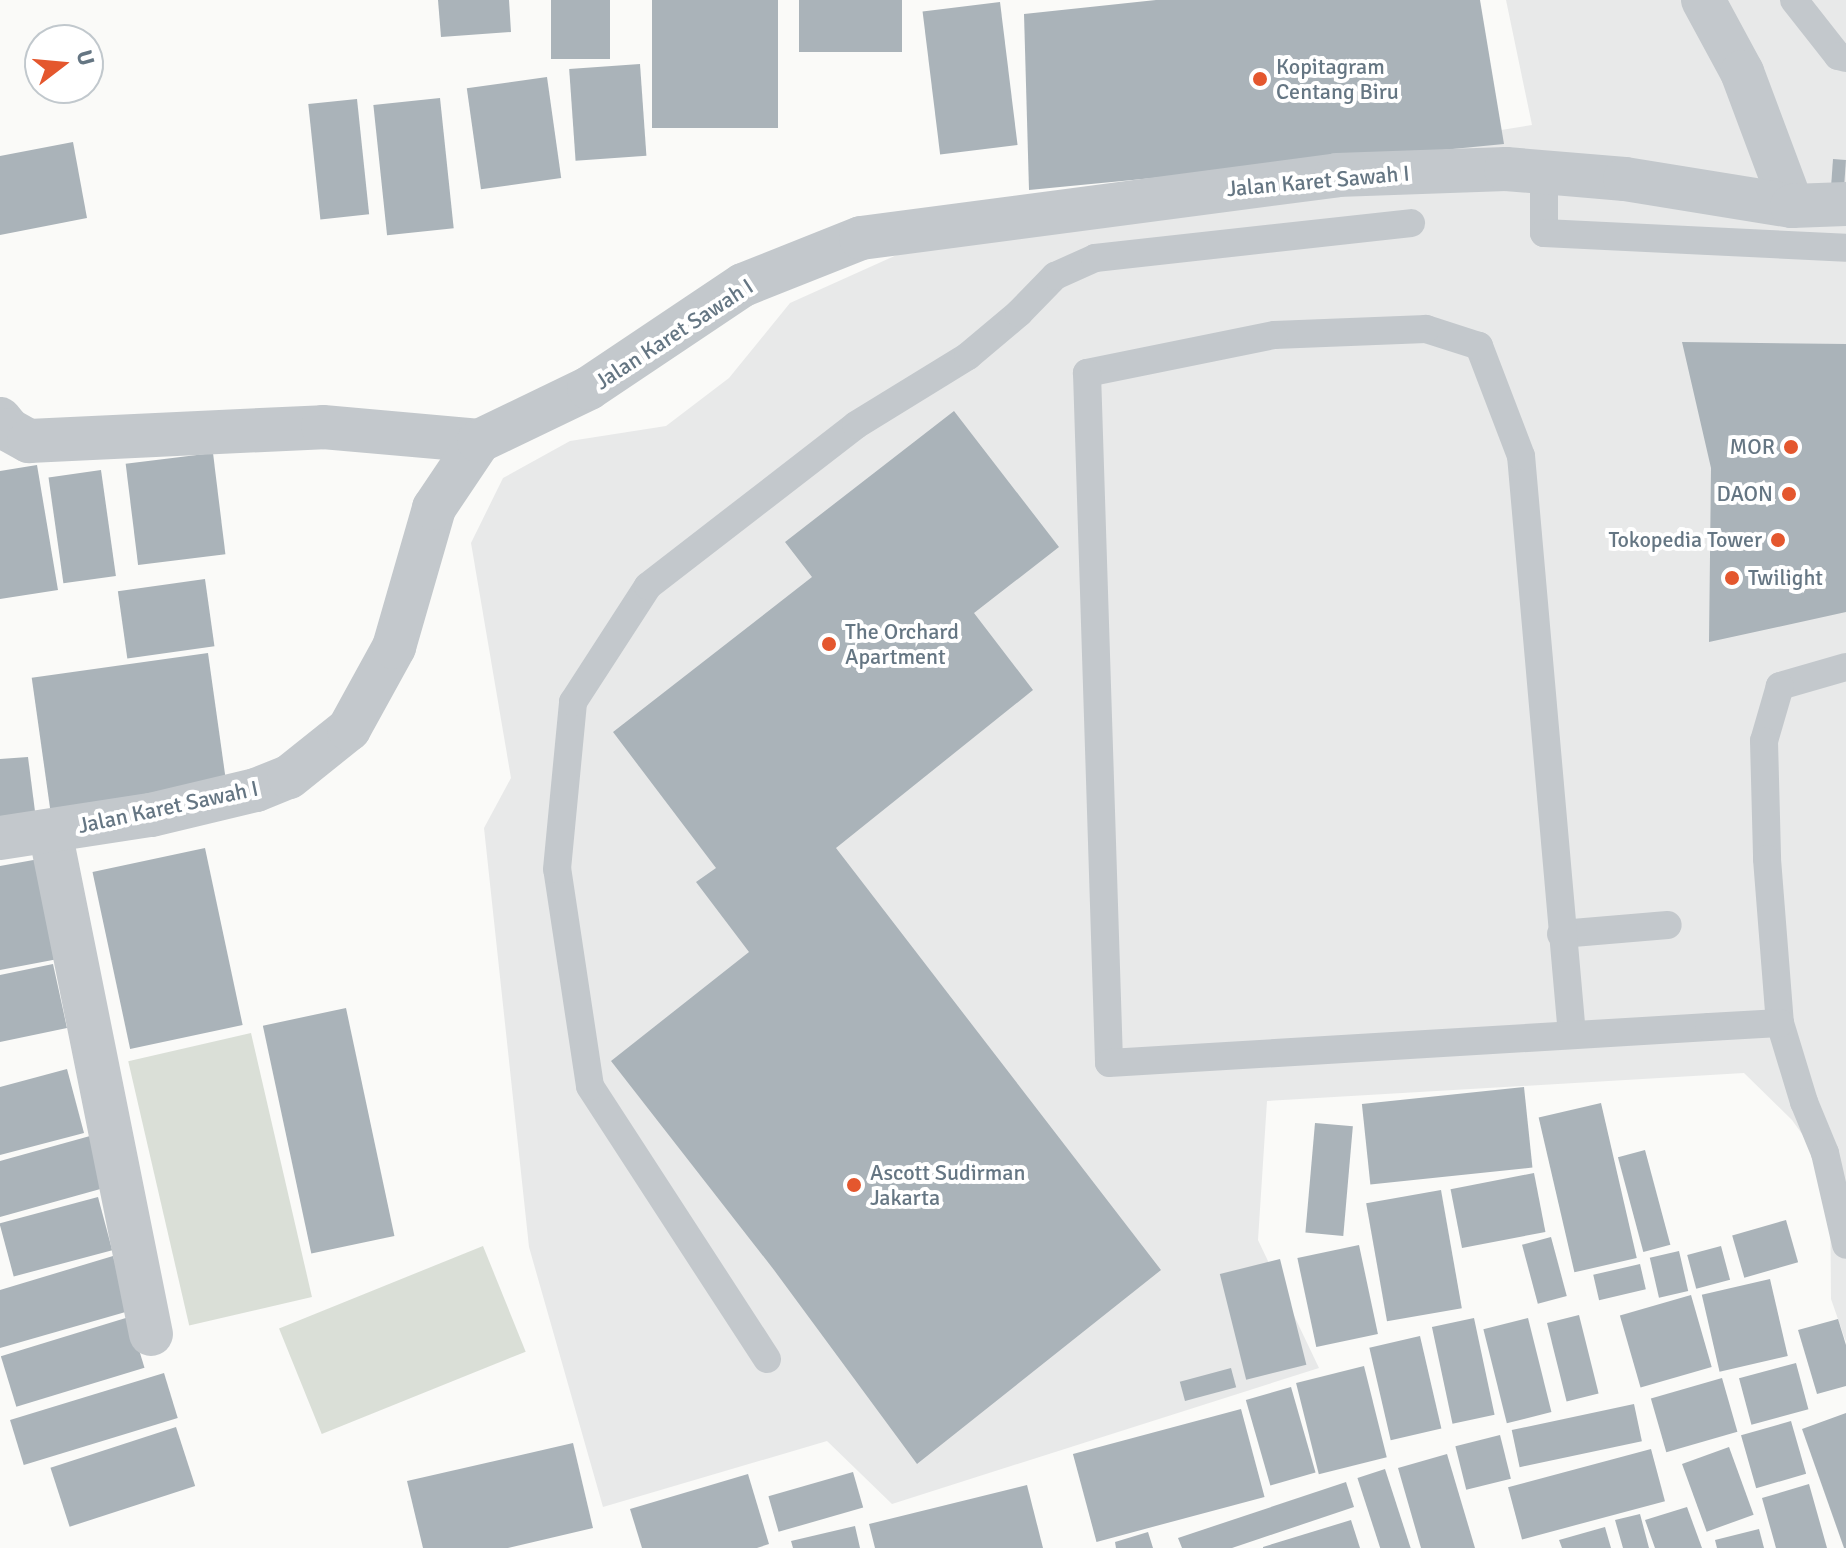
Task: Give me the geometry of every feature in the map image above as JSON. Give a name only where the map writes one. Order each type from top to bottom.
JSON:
[{"type":"street","points":[[1703,0],[1742,72],[1792,206]]},
{"type":"street","name":"Jalan Karet Sawah I","points":[[0,838],[151,815],[256,790],[289,777],[349,729],[394,647],[434,508],[479,441],[589,388],[743,285],[861,238],[1337,175],[1506,169],[1625,179],[1792,206],[1846,204]]},
{"type":"street","points":[[0,419],[9,430],[29,441],[323,427],[479,441]]},
{"type":"street","points":[[50,831],[151,1334]]},
{"type":"lane","points":[[1794,0],[1838,56],[1846,58]]},
{"type":"lane","points":[[1544,172],[1544,233],[1846,248]]},
{"type":"lane","points":[[1678,240],[1731,196]]},
{"type":"lane","points":[[767,1359],[590,1086],[557,869],[573,702],[648,586],[856,425],[968,356],[1019,313],[1055,276],[1095,258],[1411,223]]},
{"type":"lane","points":[[1572,1035],[1521,456],[1479,346],[1426,329],[1274,335],[1087,373],[1109,1063],[1780,1023]]},
{"type":"lane","points":[[1841,673],[1780,686],[1764,741],[1767,859],[1780,1023],[1804,1102],[1835,1151],[1846,1245]]},
{"type":"lane","points":[[1561,934],[1668,925]]},
{"type":"shaded area","points":[[1506,0],[1846,0],[1846,1342],[1831,1299],[1830,1173],[1792,1120],[1744,1073],[1267,1101],[1258,1240],[1319,1368],[892,1504],[827,1441],[603,1507],[529,1247],[484,828],[511,778],[471,543],[503,478],[570,441],[666,426],[729,378],[790,303],[990,213],[1532,125]]},
{"type":"shaded area","points":[[251,1033],[312,1297],[189,1325],[128,1061]]},
{"type":"shaded area","points":[[483,1246],[526,1352],[322,1434],[279,1328]]},
{"type":"building","points":[[438,0],[509,0],[511,32],[441,37]]},
{"type":"building","points":[[551,0],[610,0],[610,59],[551,59]]},
{"type":"building","points":[[652,0],[778,0],[778,128],[652,128]]},
{"type":"building","points":[[799,0],[902,0],[902,52],[799,52]]},
{"type":"building","name":"Kopitagram Centang Biru","points":[[1156,0],[1480,0],[1504,144],[1029,190],[1024,14]]},
{"type":"building","points":[[1000,2],[1018,145],[940,154],[923,12]]},
{"type":"building","points":[[640,64],[646,156],[576,161],[569,69]]},
{"type":"building","points":[[547,77],[561,178],[481,189],[467,88]]},
{"type":"building","points":[[440,98],[454,228],[387,235],[373,105]]},
{"type":"building","points":[[357,99],[369,214],[320,219],[308,104]]},
{"type":"building","points":[[73,142],[87,218],[0,235],[0,156]]},
{"type":"building","points":[[1833,159],[1846,160],[1843,197],[1830,196]]},
{"type":"building","name":"Tokopedia Tower","points":[[1682,342],[1846,344],[1846,612],[1709,642],[1711,468]]},
{"type":"building","points":[[954,411],[1059,547],[974,613],[1033,690],[836,848],[1161,1270],[917,1464],[774,1270],[611,1061],[749,952],[696,882],[716,868],[613,732],[812,577],[785,542]]},
{"type":"building","points":[[213,453],[225,554],[138,565],[126,464]]},
{"type":"building","points":[[37,465],[58,590],[0,599],[0,471]]},
{"type":"building","points":[[101,470],[116,576],[63,583],[49,477]]},
{"type":"building","points":[[205,579],[214,646],[127,659],[118,591]]},
{"type":"building","points":[[208,653],[227,790],[51,814],[32,678]]},
{"type":"building","points":[[28,757],[36,819],[0,823],[0,759]]},
{"type":"building","points":[[205,848],[243,1025],[130,1049],[93,872]]},
{"type":"building","points":[[39,859],[58,959],[0,970],[0,866]]},
{"type":"building","points":[[53,964],[67,1028],[0,1042],[0,975]]},
{"type":"building","points":[[346,1008],[394,1236],[311,1254],[263,1026]]},
{"type":"building","points":[[67,1069],[84,1133],[0,1155],[0,1087]]},
{"type":"building","points":[[1524,1087],[1532,1168],[1370,1185],[1362,1104]]},
{"type":"building","points":[[1601,1103],[1637,1258],[1574,1272],[1539,1117]]},
{"type":"building","points":[[1315,1123],[1353,1126],[1343,1236],[1305,1233]]},
{"type":"building","points":[[90,1136],[104,1188],[0,1217],[0,1161]]},
{"type":"building","points":[[1645,1150],[1670,1245],[1643,1252],[1618,1157]]},
{"type":"building","points":[[1534,1173],[1545,1232],[1462,1248],[1451,1189]]},
{"type":"building","points":[[1441,1190],[1462,1308],[1387,1321],[1366,1203]]},
{"type":"building","points":[[98,1197],[112,1250],[14,1277],[0,1223]]},
{"type":"building","points":[[1786,1220],[1798,1262],[1744,1278],[1732,1235]]},
{"type":"building","points":[[1551,1237],[1567,1296],[1538,1304],[1522,1245]]},
{"type":"building","points":[[1359,1245],[1378,1334],[1316,1347],[1297,1258]]},
{"type":"building","points":[[1721,1246],[1730,1280],[1696,1289],[1687,1255]]},
{"type":"building","points":[[1679,1251],[1688,1291],[1659,1298],[1650,1258]]},
{"type":"building","points":[[113,1256],[129,1311],[0,1348],[0,1290]]},
{"type":"building","points":[[1280,1259],[1306,1365],[1246,1380],[1220,1274]]},
{"type":"building","points":[[1640,1264],[1646,1289],[1599,1300],[1593,1275]]},
{"type":"building","points":[[1770,1279],[1788,1356],[1720,1372],[1702,1295]]},
{"type":"building","points":[[1691,1295],[1712,1367],[1641,1387],[1620,1315]]},
{"type":"building","points":[[1579,1315],[1599,1394],[1567,1402],[1547,1323]]},
{"type":"building","points":[[129,1317],[144,1368],[16,1407],[1,1356]]},
{"type":"building","points":[[1474,1318],[1495,1415],[1453,1424],[1432,1327]]},
{"type":"building","points":[[1528,1318],[1551,1412],[1507,1423],[1483,1329]]},
{"type":"building","points":[[1838,1319],[1846,1345],[1846,1386],[1817,1394],[1798,1330]]},
{"type":"building","points":[[1420,1336],[1441,1429],[1391,1440],[1369,1348]]},
{"type":"building","points":[[1796,1363],[1808,1409],[1751,1425],[1739,1378]]},
{"type":"building","points":[[1364,1366],[1387,1457],[1319,1474],[1296,1383]]},
{"type":"building","points":[[1231,1368],[1236,1387],[1185,1401],[1180,1382]]},
{"type":"building","points":[[164,1373],[178,1418],[24,1465],[10,1420]]},
{"type":"building","points":[[1722,1378],[1737,1432],[1666,1452],[1651,1398]]},
{"type":"building","points":[[1291,1387],[1316,1473],[1270,1486],[1246,1400]]},
{"type":"building","points":[[1634,1404],[1642,1441],[1520,1467],[1512,1430]]},
{"type":"building","points":[[1241,1409],[1265,1497],[1096,1542],[1073,1454]]},
{"type":"building","points":[[1846,1413],[1846,1548],[1844,1548],[1802,1429]]},
{"type":"building","points":[[1791,1421],[1806,1474],[1756,1488],[1741,1435]]},
{"type":"building","points":[[176,1427],[195,1486],[70,1527],[50,1468]]},
{"type":"building","points":[[1500,1435],[1511,1479],[1466,1490],[1455,1446]]},
{"type":"building","points":[[573,1443],[593,1528],[508,1548],[423,1548],[407,1481]]},
{"type":"building","points":[[1729,1447],[1754,1515],[1707,1532],[1682,1464]]},
{"type":"building","points":[[1651,1449],[1665,1501],[1522,1539],[1508,1487]]},
{"type":"building","points":[[1447,1454],[1475,1548],[1421,1548],[1398,1468]]},
{"type":"building","points":[[1385,1469],[1411,1548],[1380,1548],[1357,1478]]},
{"type":"building","points":[[853,1472],[863,1508],[779,1532],[768,1496]]},
{"type":"building","points":[[748,1474],[769,1544],[757,1548],[642,1548],[630,1509]]},
{"type":"building","points":[[1346,1482],[1354,1507],[1232,1548],[1182,1548],[1178,1538]]},
{"type":"building","points":[[1809,1484],[1827,1548],[1776,1548],[1762,1498]]},
{"type":"building","points":[[1027,1485],[1043,1548],[875,1548],[869,1524]]},
{"type":"building","points":[[1687,1507],[1702,1548],[1655,1548],[1645,1520]]},
{"type":"building","points":[[1640,1514],[1649,1548],[1623,1548],[1615,1520]]},
{"type":"building","points":[[1351,1520],[1360,1548],[1263,1548],[1263,1547]]},
{"type":"building","points":[[855,1526],[860,1548],[793,1548],[791,1541]]},
{"type":"building","points":[[1605,1527],[1611,1548],[1562,1548],[1559,1540]]},
{"type":"building","points":[[1759,1529],[1764,1548],[1717,1548],[1715,1540]]},
{"type":"building","points":[[1148,1532],[1153,1548],[1116,1548],[1115,1542]]},
{"type":"place","name":"Kopitagram Centang Biru","points":[[1260,79]]},
{"type":"place","name":"MOR","points":[[1791,447]]},
{"type":"place","name":"DAON","points":[[1789,494]]},
{"type":"place","name":"Tokopedia Tower","points":[[1778,540]]},
{"type":"place","name":"Twilight","points":[[1732,578]]},
{"type":"place","name":"The Orchard Apartment","points":[[829,644]]},
{"type":"place","name":"Ascott Sudirman Jakarta","points":[[854,1185]]}]
